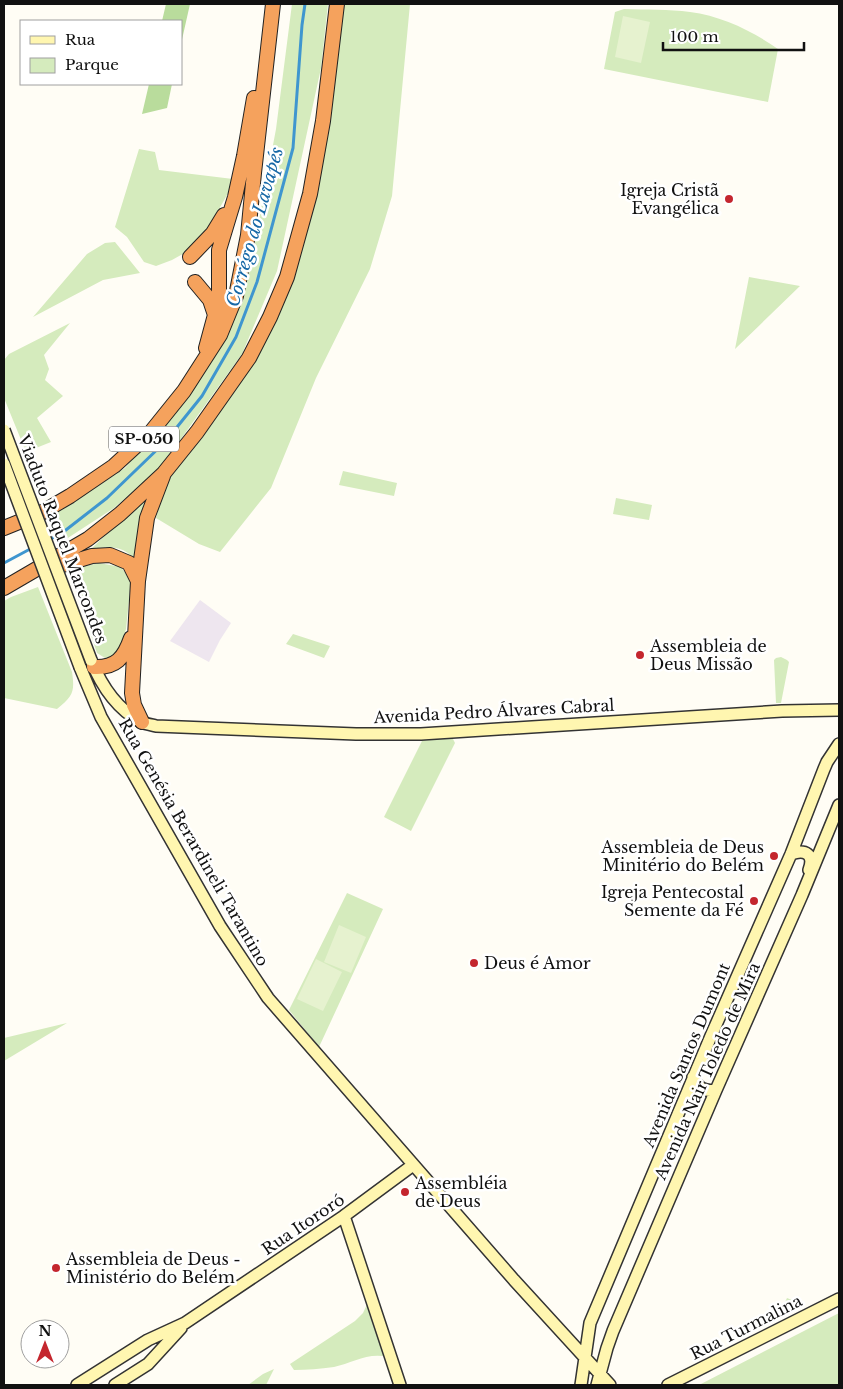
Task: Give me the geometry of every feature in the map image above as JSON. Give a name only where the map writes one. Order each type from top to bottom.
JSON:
[{"type":"highway","name":"SP-050","points":[[4,528],[41,513],[114,466],[151,432],[184,391],[220,335],[236,296],[248,235],[273,4]]},
{"type":"highway","name":"SP-050","points":[[4,588],[88,539],[120,514],[164,472],[197,432],[249,358],[270,317],[287,277],[310,194],[318,154],[337,4]]},
{"type":"highway","points":[[202,365],[219,300],[220,250],[235,197],[257,83],[267,60]]},
{"type":"highway","points":[[190,257],[213,233],[235,197]]},
{"type":"highway","points":[[195,282],[210,300],[215,316]]},
{"type":"highway","points":[[142,722],[134,705],[132,693],[138,581],[147,518],[164,472]]},
{"type":"highway","points":[[31,573],[92,556],[110,555],[128,564],[138,581]]},
{"type":"highway","points":[[88,665],[109,666],[118,661],[127,651],[136,623]]},
{"type":"main road","name":"Viaduto Raquel Marcondes","points":[[4,430],[88,665]]},
{"type":"main road","name":"Viaduto Raquel Marcondes","points":[[4,464],[88,665]]},
{"type":"main road","name":"Avenida Pedro Álvares Cabral","points":[[88,665],[120,707],[142,722],[156,726],[356,734],[420,734],[839,710]]},
{"type":"main road","name":"Rua Genésia Berardineli Tarantino","points":[[88,665],[101,717],[220,926],[268,998],[514,1280],[584,1356],[599,1380],[610,1385]]},
{"type":"main road","name":"Avenida Santos Dumont","points":[[581,1385],[590,1323],[791,854],[824,769],[839,744]]},
{"type":"main road","name":"Avenida Nair Toledo de Mira","points":[[599,1380],[613,1331],[839,807]]},
{"type":"main road","points":[[791,854],[805,852],[810,856],[812,862],[802,895]]},
{"type":"main road","points":[[694,1077],[697,1085],[702,1089],[716,1090]]},
{"type":"main road","name":"Rua Itororó","points":[[77,1385],[148,1340],[185,1323],[344,1216],[413,1165]]},
{"type":"main road","points":[[344,1216],[400,1385]]},
{"type":"main road","name":"Rua Turmalina","points":[[668,1385],[839,1299]]},
{"type":"main road","name":"Rua Itororó","points":[[115,1385],[148,1364],[185,1323]]},
{"type":"main road","points":[[584,1356],[607,1348]]},
{"type":"shaded area","points":[[200,600],[231,623],[209,662],[170,641]]},
{"type":"green space","points":[[166,4],[190,4],[182,40],[182,20],[162,20]]},
{"type":"green space","points":[[292,4],[328,4],[321,68],[277,271],[242,354],[160,468],[114,508],[57,545],[49,518],[125,468],[189,393],[240,302],[251,263],[276,129]]},
{"type":"green space","points":[[344,4],[410,4],[392,196],[370,269],[316,378],[271,488],[220,552],[199,544],[156,518],[166,481],[203,437],[253,362],[289,276],[334,77]]},
{"type":"green space","points":[[624,9],[674,10],[702,14],[736,25],[768,42],[778,49],[768,102],[604,69],[615,12]]},
{"type":"green space","points":[[623,16],[650,22],[641,63],[615,57]]},
{"type":"green space","points":[[149,85],[172,85],[167,108],[142,114]]},
{"type":"green space","points":[[139,149],[155,152],[159,170],[233,179],[231,188],[210,225],[188,251],[156,266],[144,262],[127,237],[115,227]]},
{"type":"green space","points":[[115,242],[140,273],[103,280],[33,317],[87,254],[105,243]]},
{"type":"green space","points":[[749,277],[800,286],[735,349]]},
{"type":"green space","points":[[70,323],[44,355],[49,369],[45,380],[63,396],[37,418],[51,442],[26,452],[4,398],[4,360],[9,354]]},
{"type":"green space","points":[[343,471],[397,483],[394,496],[339,485]]},
{"type":"green space","points":[[145,497],[137,562],[127,552],[117,548],[91,549]]},
{"type":"green space","points":[[616,498],[652,505],[649,520],[613,514]]},
{"type":"green space","points":[[99,563],[121,567],[131,581],[126,629],[118,655],[105,658],[97,653],[69,571]]},
{"type":"green space","points":[[38,587],[72,672],[72,693],[67,701],[57,709],[4,698],[4,601]]},
{"type":"green space","points":[[293,634],[330,646],[324,658],[286,644]]},
{"type":"green space","points":[[781,657],[789,662],[781,703],[776,703],[774,660]]},
{"type":"green space","points":[[424,737],[453,739],[455,743],[411,831],[384,817]]},
{"type":"green space","points":[[347,893],[383,909],[319,1047],[289,1010]]},
{"type":"green space","points":[[339,925],[366,937],[351,973],[324,962]]},
{"type":"green space","points":[[316,959],[342,972],[323,1011],[297,999]]},
{"type":"green space","points":[[67,1023],[4,1061],[4,1038]]},
{"type":"green space","points":[[787,1298],[804,1305],[778,1317]]},
{"type":"green space","points":[[369,1300],[388,1357],[374,1356],[334,1367],[294,1370],[290,1364],[355,1321],[363,1313]]},
{"type":"green space","points":[[839,1313],[839,1385],[699,1385]]},
{"type":"green space","points":[[274,1369],[266,1385],[248,1385],[263,1374]]},
{"type":"waterway","name":"Corrégo do Lavapés","points":[[49,540],[62,533],[107,498],[165,442],[202,396],[236,337],[257,282],[293,148],[305,4]]},
{"type":"waterway","name":"Corrégo do Lavapés","points":[[4,563],[32,548]]},
{"type":"place","name":"Igreja Cristã Evangélica","points":[[729,199]]},
{"type":"place","name":"Assembleia de Deus Missão","points":[[640,655]]},
{"type":"place","name":"Assembleia de Deus Minitério do Belém","points":[[774,856]]},
{"type":"place","name":"Igreja Pentecostal Semente da Fé","points":[[754,901]]},
{"type":"place","name":"Deus é Amor","points":[[474,963]]},
{"type":"place","name":"Assembléia de Deus","points":[[405,1192]]},
{"type":"place","name":"Assembleia de Deus - Ministério do Belém","points":[[56,1268]]}]
